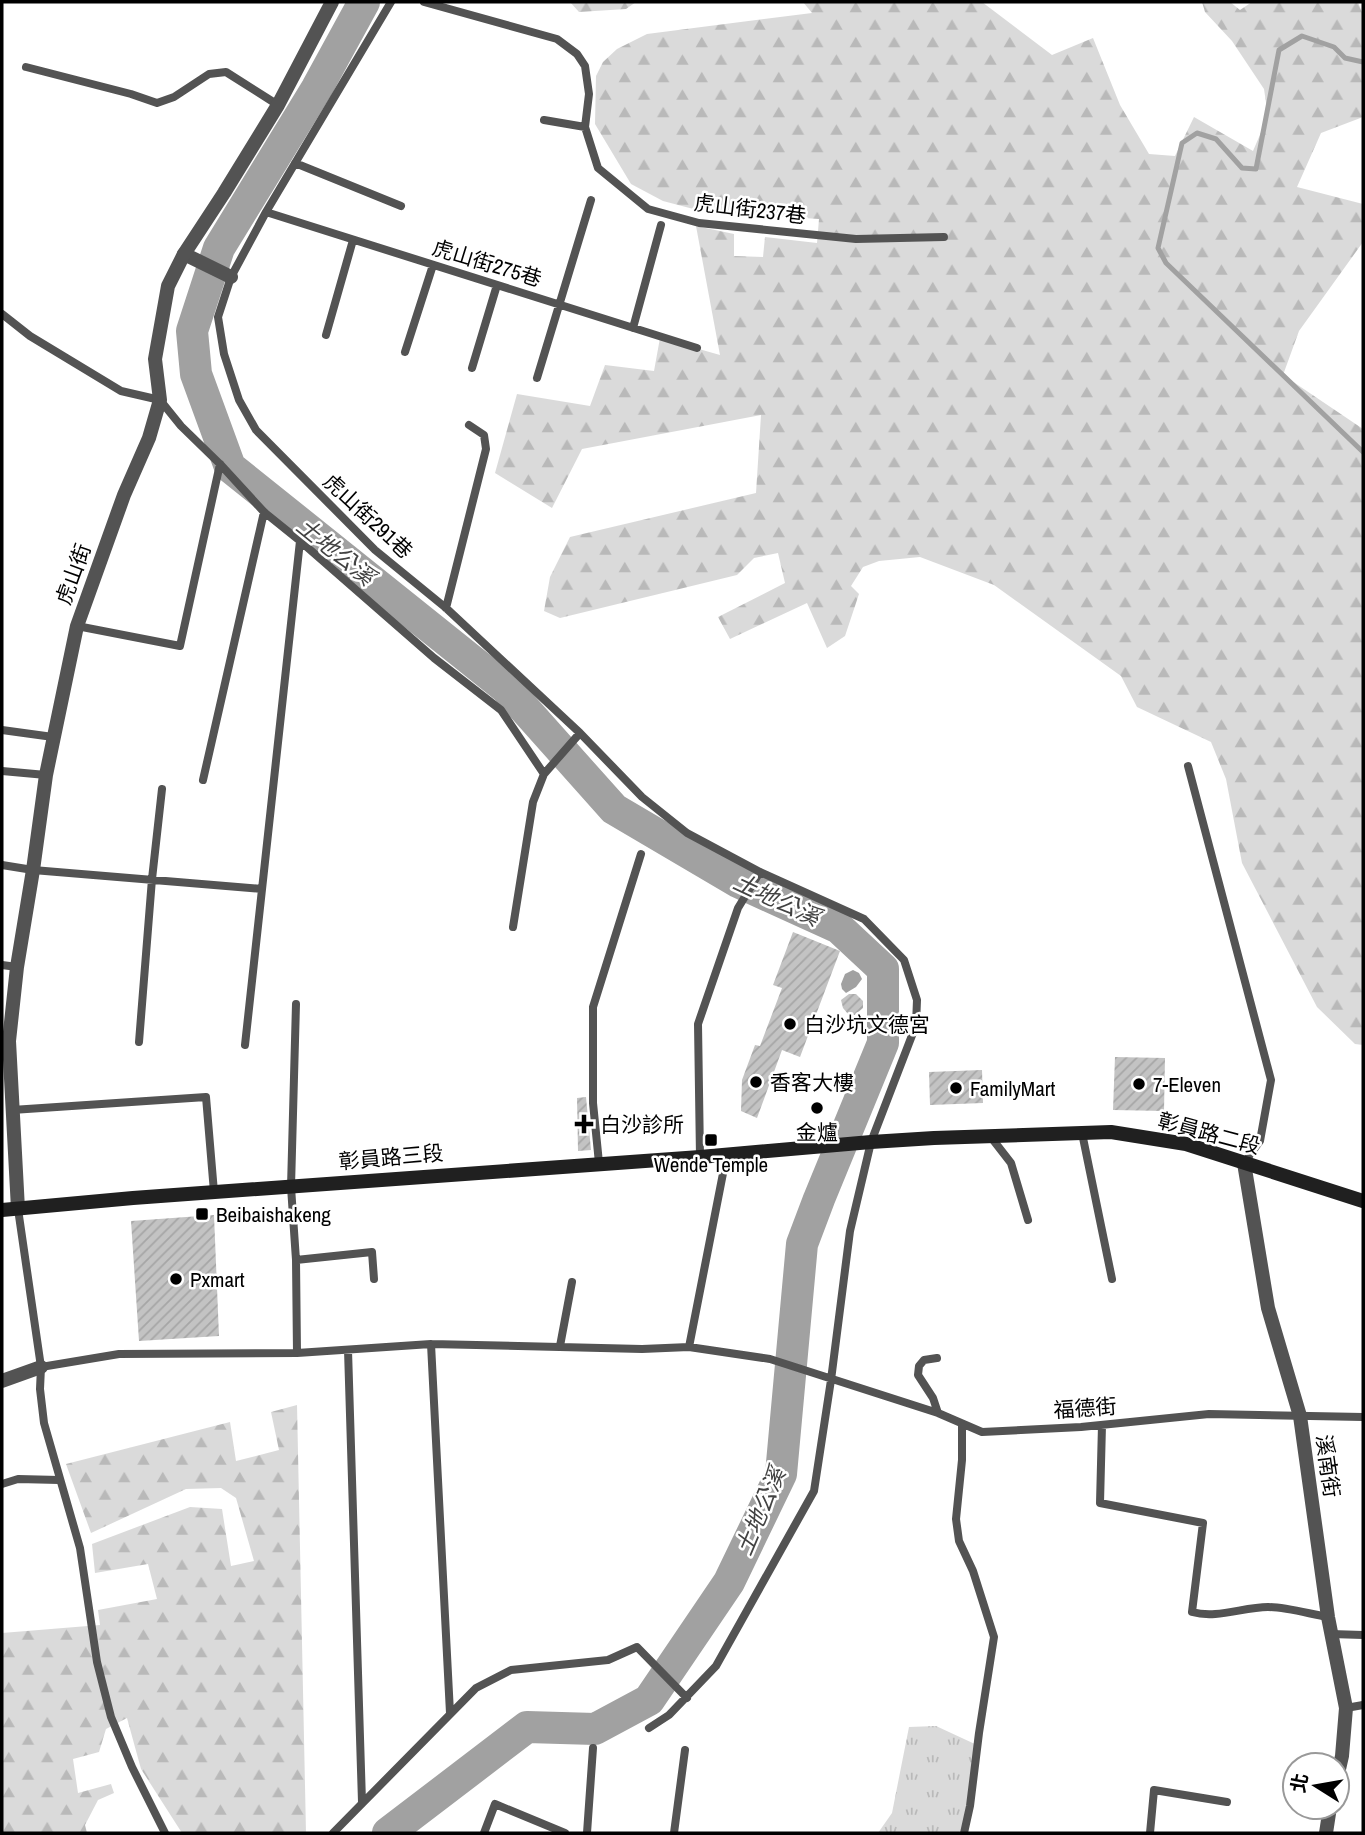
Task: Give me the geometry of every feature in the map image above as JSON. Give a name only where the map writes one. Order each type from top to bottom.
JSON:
[{"type":"main road","name":"彰員路二段","points":[[871,1142],[1111,1132],[1186,1144],[1363,1201]]},
{"type":"main road","name":"彰員路三段","points":[[2,1210],[871,1142]]},
{"type":"street","name":"虎山街","points":[[19,1209],[9,1041],[9,966],[33,870],[46,775],[77,626],[124,495],[149,438],[160,400],[155,359],[169,286],[184,254],[278,105],[332,2]]},
{"type":"street","points":[[184,254],[231,277]]},
{"type":"street","name":"溪南街","points":[[1244,1163],[1268,1308],[1300,1416],[1328,1617],[1346,1709],[1342,1751]]},
{"type":"street","points":[[2,1381],[41,1367]]},
{"type":"lane","name":"虎山街291巷","points":[[391,2],[266,212],[231,277],[218,317],[224,354],[239,400],[256,430],[374,550],[446,608],[580,733],[642,797],[687,833],[758,875],[864,919],[904,960],[917,1000],[916,1025],[871,1142],[849,1231],[814,1491],[716,1665],[669,1715],[649,1728]]},
{"type":"lane","name":"虎山街237巷","points":[[424,2],[557,40],[577,54],[585,66],[589,94],[585,127],[598,168],[648,209],[699,223],[856,239],[944,237]]},
{"type":"lane","points":[[26,68],[157,103],[174,97],[209,74],[226,72],[278,105]]},
{"type":"lane","points":[[544,120],[585,127]]},
{"type":"lane","points":[[295,163],[401,206]]},
{"type":"lane","points":[[537,378],[591,200]]},
{"type":"lane","name":"虎山街275巷","points":[[266,212],[697,348]]},
{"type":"lane","points":[[632,328],[661,225]]},
{"type":"lane","points":[[326,335],[354,240]]},
{"type":"lane","points":[[405,352],[433,265]]},
{"type":"lane","points":[[472,368],[497,285]]},
{"type":"lane","points":[[2,314],[30,336],[121,391],[160,400],[181,426],[264,512],[434,659],[501,710],[544,774]]},
{"type":"lane","points":[[446,608],[486,449],[484,435],[469,425]]},
{"type":"lane","points":[[77,626],[180,646],[220,464]]},
{"type":"lane","points":[[203,780],[264,512]]},
{"type":"lane","points":[[245,1045],[300,541]]},
{"type":"lane","points":[[2,730],[53,737]]},
{"type":"lane","points":[[513,927],[533,802],[544,774],[580,733]]},
{"type":"lane","points":[[1188,766],[1270,1080],[1260,1141],[1244,1163]]},
{"type":"lane","points":[[2,771],[46,775]]},
{"type":"lane","points":[[139,1042],[162,789]]},
{"type":"lane","points":[[598,1163],[593,1103],[593,1007],[641,854]]},
{"type":"lane","points":[[2,865],[33,870],[262,888]]},
{"type":"lane","points":[[699,1157],[698,1024],[738,908],[758,875]]},
{"type":"lane","points":[[296,1004],[291,1187],[296,1260],[297,1353]]},
{"type":"lane","points":[[12,1110],[206,1097],[214,1192]]},
{"type":"lane","points":[[1083,1133],[1112,1279]]},
{"type":"lane","points":[[990,1136],[1011,1163],[1028,1220]]},
{"type":"lane","points":[[689,1347],[727,1153]]},
{"type":"lane","points":[[19,1209],[41,1367],[40,1389],[44,1423],[80,1548],[97,1662],[111,1717],[165,1833]]},
{"type":"lane","points":[[296,1260],[372,1252],[374,1279]]},
{"type":"lane","points":[[560,1346],[572,1282]]},
{"type":"lane","points":[[431,1343],[450,1713]]},
{"type":"lane","name":"福德街","points":[[41,1367],[119,1354],[297,1353],[431,1343],[642,1349],[689,1347],[770,1360],[938,1413],[982,1432],[1102,1425],[1209,1414],[1363,1417]]},
{"type":"lane","points":[[348,1350],[362,1802]]},
{"type":"lane","points":[[937,1358],[924,1360],[919,1366],[918,1376],[933,1398],[938,1413]]},
{"type":"lane","points":[[962,1423],[957,1519],[959,1541],[974,1571],[994,1637],[964,1833]]},
{"type":"lane","points":[[1102,1425],[1100,1503],[1203,1523],[1192,1612],[1218,1614],[1269,1607],[1328,1617]]},
{"type":"lane","points":[[2,1484],[18,1479],[59,1480]]},
{"type":"lane","points":[[1331,1634],[1363,1635]]},
{"type":"lane","points":[[333,1833],[476,1688],[510,1670],[608,1660],[638,1647],[687,1698]]},
{"type":"lane","points":[[1346,1709],[1363,1705]]},
{"type":"lane","points":[[587,1833],[593,1748]]},
{"type":"lane","points":[[674,1833],[685,1751]]},
{"type":"lane","points":[[1150,1833],[1154,1790],[1227,1802]]},
{"type":"lane","points":[[484,1833],[495,1804],[565,1833]]},
{"type":"green space","points":[[570,2],[636,2],[626,9],[579,12]]},
{"type":"green space","points":[[803,2],[982,2],[1052,55],[1093,38],[1120,105],[1149,154],[1175,156],[1194,117],[1253,151],[1268,116],[1264,89],[1232,41],[1205,12],[1202,2],[1230,2],[1240,10],[1252,2],[1358,2],[1363,15],[1363,117],[1321,133],[1297,187],[1363,204],[1363,242],[1299,331],[1283,375],[1363,429],[1363,1045],[1355,1044],[1317,1007],[1242,863],[1226,779],[1211,742],[1137,707],[1121,676],[994,585],[920,557],[879,561],[863,567],[851,586],[859,594],[845,636],[827,648],[807,603],[730,639],[718,617],[785,583],[778,553],[754,558],[737,575],[560,618],[544,611],[550,577],[570,537],[756,493],[761,415],[582,449],[552,508],[495,473],[517,394],[590,406],[605,365],[654,371],[660,338],[720,355],[696,226],[734,234],[734,256],[763,257],[765,237],[817,243],[819,219],[701,211],[663,201],[631,184],[595,124],[596,76],[603,62],[617,49],[647,34],[812,13]]},
{"type":"green space","points":[[297,1405],[306,1833],[182,1833],[141,1769],[127,1718],[106,1729],[99,1752],[73,1759],[78,1793],[111,1784],[114,1793],[98,1800],[85,1825],[87,1833],[2,1833],[2,1633],[100,1625],[98,1610],[157,1599],[148,1564],[95,1573],[92,1544],[190,1507],[222,1509],[231,1566],[254,1561],[236,1498],[221,1488],[186,1489],[91,1533],[66,1464],[230,1422],[236,1461],[279,1450],[271,1412]]},
{"type":"green space","points":[[936,1726],[977,1745],[968,1824],[958,1833],[878,1833],[892,1813],[909,1727]]},
{"type":"shaded area","points":[[853,970],[859,973],[862,979],[846,993],[841,984],[845,974]]},
{"type":"building","points":[[793,932],[840,951],[800,1057],[782,1050],[757,1118],[741,1111],[742,1080],[755,1045],[760,1046],[782,988],[773,985]]},
{"type":"building","points":[[849,994],[856,994],[863,1001],[863,1008],[855,1015],[848,1014],[843,1008],[841,1000]]},
{"type":"building","name":"7-Eleven","points":[[1115,1057],[1165,1058],[1164,1111],[1113,1110]]},
{"type":"building","name":"FamilyMart","points":[[982,1070],[983,1103],[930,1105],[929,1072]]},
{"type":"building","name":"白沙診所","points":[[586,1097],[591,1150],[578,1151],[577,1098]]},
{"type":"building","name":"金爐","points":[[814,1101],[820,1101],[824,1108],[820,1115],[814,1115],[810,1111],[810,1105]]},
{"type":"building","name":"Pxmart","points":[[214,1215],[219,1336],[139,1341],[131,1221]]},
{"type":"waterway","name":"土地公溪","points":[[364,2],[317,88],[219,248],[192,331],[196,374],[230,467],[506,688],[614,809],[738,882],[839,928],[883,969],[883,1043],[802,1244],[781,1474],[729,1582],[649,1700],[595,1729],[527,1727],[388,1833]]},
{"type":"waterway","points":[[1363,62],[1345,58],[1334,47],[1302,36],[1279,50],[1256,169],[1242,168],[1216,139],[1197,133],[1182,143],[1158,248],[1166,263],[1363,452]]},
{"type":"place","name":"白沙坑文德宮","points":[[790,1024]]},
{"type":"place","name":"香客大樓","points":[[756,1082]]},
{"type":"place","name":"7-Eleven","points":[[1139,1084]]},
{"type":"place","name":"FamilyMart","points":[[956,1088]]},
{"type":"place","name":"金爐","points":[[817,1108]]},
{"type":"place","name":"白沙診所","points":[[584,1124]]},
{"type":"place","name":"Wende Temple","points":[[711,1140]]},
{"type":"place","name":"Beibaishakeng","points":[[202,1214]]},
{"type":"place","name":"Pxmart","points":[[176,1279]]}]
